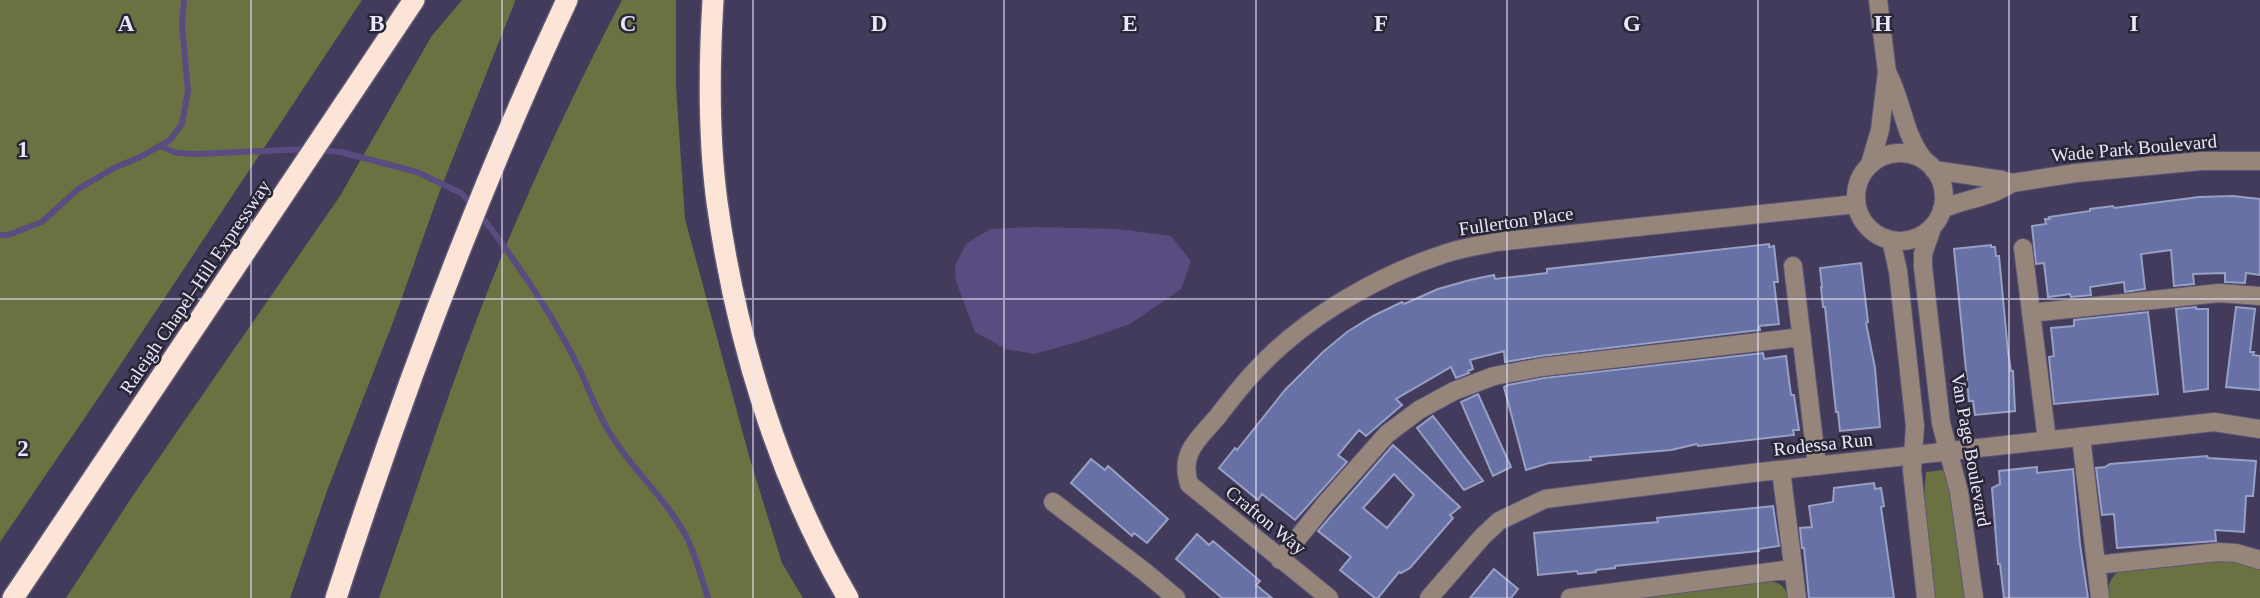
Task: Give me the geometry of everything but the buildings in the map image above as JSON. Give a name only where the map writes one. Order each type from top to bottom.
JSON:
[{"type":"highway","name":"Raleigh Chapel–Hill Expressway","points":[[13,598],[414,0]]},
{"type":"highway","points":[[336,598],[427,331],[484,188],[567,0]]},
{"type":"highway","points":[[713,0],[711,118],[717,200],[730,275],[769,424],[799,500],[848,598]]},
{"type":"street","points":[[1878,0],[1887,72],[1878,144],[1859,183],[1856,204],[1860,216],[1878,236],[1891,240],[1914,239],[1932,228],[1942,209],[1944,195],[1941,182],[1910,138],[1887,72]]},
{"type":"street","points":[[1870,164],[1882,156],[1897,153],[1911,155],[1929,165]]},
{"type":"street","name":"Wade Park Boulevard","points":[[1929,165],[2012,183],[2076,173],[2201,161],[2260,161]]},
{"type":"street","name":"Wade Park Boulevard","points":[[1942,209],[2003,189],[2012,183]]},
{"type":"street","name":"Fullerton Place","points":[[1184,470],[1186,456],[1240,389],[1261,365],[1300,331],[1344,299],[1444,253],[1496,242],[1856,204]]},
{"type":"street","name":"Van Page Boulevard","points":[[1932,228],[1923,254],[1923,267],[1941,423],[1961,502],[1974,598]]},
{"type":"street","points":[[1891,240],[1898,271],[1915,426],[1912,455],[1914,493],[1926,598]]},
{"type":"street","points":[[2023,248],[2047,440]]},
{"type":"street","points":[[1793,266],[1817,466]]},
{"type":"street","points":[[2031,313],[2219,293],[2260,296]]},
{"type":"street","points":[[1280,560],[1387,434],[1419,410],[1454,391],[1494,376],[1542,367],[1802,337]]},
{"type":"street","name":"Rodessa Run","points":[[1429,598],[1499,521],[1545,499],[2214,422],[2260,429]]},
{"type":"street","points":[[2081,437],[2100,598]]},
{"type":"street","name":"Crafton Way","points":[[1184,470],[1189,484],[1329,598]]},
{"type":"street","points":[[1781,470],[1797,598]]},
{"type":"street","points":[[1054,502],[1175,598]]},
{"type":"street","points":[[2096,565],[2219,552],[2236,553],[2260,560]]},
{"type":"street","points":[[1570,598],[1793,569]]},
{"type":"green space","points":[[0,0],[362,0],[0,542]]},
{"type":"green space","points":[[462,0],[515,0],[328,488],[290,598],[66,598],[134,494],[340,196],[431,37]]},
{"type":"green space","points":[[622,0],[676,0],[676,87],[685,219],[749,456],[782,563],[803,598],[379,598],[499,262],[556,133]]},
{"type":"green space","points":[[1943,470],[1954,505],[1966,598],[1933,598],[1923,509],[1926,472]]},
{"type":"green space","points":[[2236,560],[2260,566],[2260,598],[2109,598],[2111,581],[2123,568]]},
{"type":"green space","points":[[1761,581],[1779,584],[1789,598],[1613,598]]},
{"type":"shaded area","points":[[990,229],[1119,229],[1171,236],[1191,261],[1181,289],[1130,324],[1034,354],[1006,349],[975,332],[956,281],[955,265],[966,244]]},
{"type":"waterway","points":[[0,235],[8,235],[42,222],[78,189],[170,140],[182,124],[188,91],[182,25],[184,0]]},
{"type":"waterway","points":[[160,146],[177,153],[197,154],[307,149]]},
{"type":"waterway","points":[[318,150],[341,152],[417,172],[461,193],[473,205]]},
{"type":"waterway","points":[[480,214],[555,323],[617,445],[681,527],[692,549],[708,598]]}]
